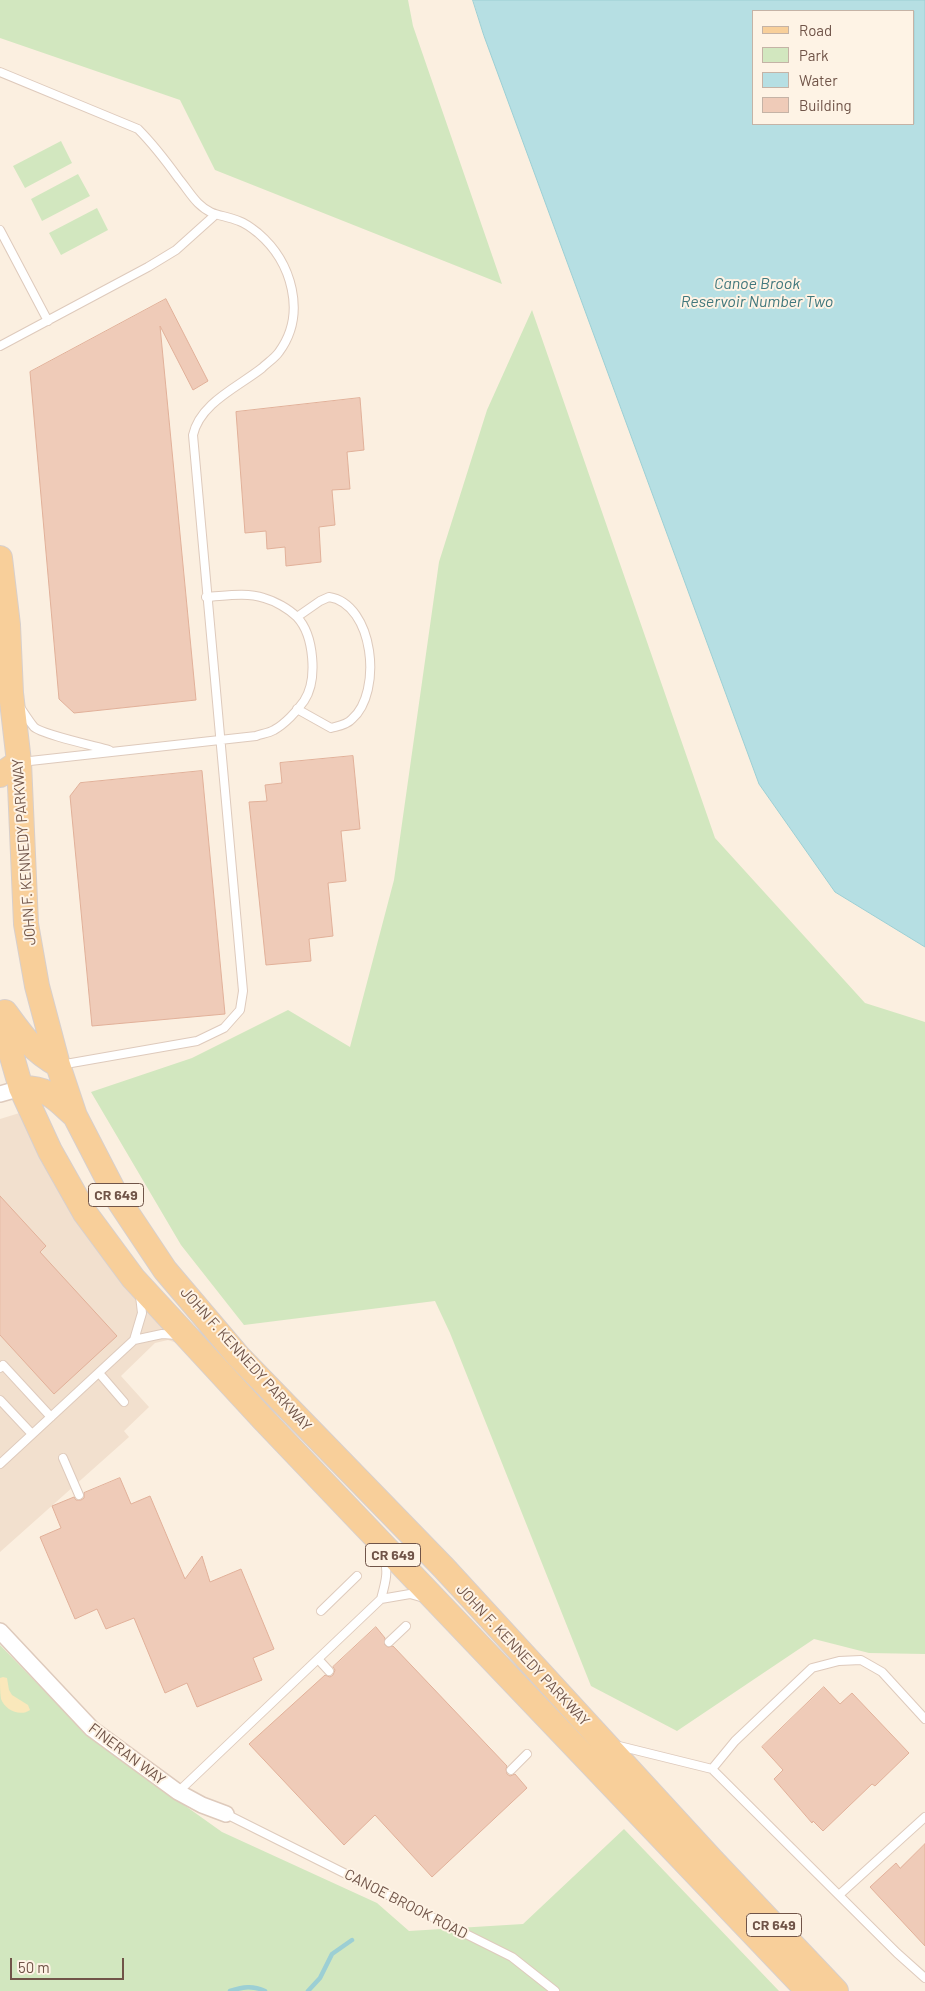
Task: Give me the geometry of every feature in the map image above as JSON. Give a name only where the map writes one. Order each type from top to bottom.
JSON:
[{"type":"main road","name":"JOHN F. KENNEDY PARKWAY","points":[[0,558],[8,625],[6,701],[9,769],[26,924],[37,986],[58,1065],[75,1116],[119,1201],[165,1270],[238,1356],[444,1568],[712,1860],[836,1991]]},
{"type":"main road","points":[[0,1005],[31,1046],[40,1055],[58,1065]]},
{"type":"main road","name":"JOHN F. KENNEDY PARKWAY","points":[[0,1015],[10,1091],[50,1152],[85,1213],[139,1284],[375,1537],[808,1991]]},
{"type":"main road","points":[[10,1091],[33,1087],[49,1093],[75,1116]]},
{"type":"street","name":"FINERAN WAY","points":[[0,1631],[92,1729],[178,1792],[202,1805],[226,1814]]},
{"type":"lane","points":[[0,72],[138,129],[155,146],[197,203],[215,215],[239,221],[258,233],[275,251],[287,270],[292,290],[293,314],[289,334],[278,353],[210,407],[196,424],[193,446],[243,990],[240,1010],[224,1028],[197,1041],[58,1065]]},
{"type":"lane","points":[[2,344],[48,321],[176,250],[215,215]]},
{"type":"lane","points":[[0,230],[48,321]]},
{"type":"lane","points":[[9,769],[114,752],[256,736],[274,730],[298,709],[309,689],[312,652],[306,634],[297,617],[281,606],[263,598],[244,595],[206,597]]},
{"type":"lane","points":[[297,617],[329,596],[343,601],[354,611],[362,628],[368,644],[370,666],[366,695],[352,719],[343,725],[331,728],[298,709]]},
{"type":"lane","points":[[6,701],[34,727],[44,733],[114,752]]},
{"type":"lane","points":[[0,1464],[134,1340],[142,1313],[139,1284]]},
{"type":"lane","points":[[134,1340],[162,1334],[187,1336]]},
{"type":"lane","points":[[0,1368],[3,1365],[51,1417]]},
{"type":"lane","points":[[99,1373],[124,1402]]},
{"type":"lane","points":[[0,1400],[32,1434]]},
{"type":"lane","points":[[63,1458],[79,1495]]},
{"type":"lane","points":[[178,1792],[381,1599],[387,1569],[385,1559],[375,1537]]},
{"type":"lane","points":[[321,1611],[357,1576]]},
{"type":"lane","points":[[381,1599],[410,1594],[424,1597],[440,1604]]},
{"type":"lane","points":[[389,1642],[406,1626]]},
{"type":"lane","points":[[318,1659],[329,1671]]},
{"type":"lane","points":[[712,1769],[742,1735],[812,1668],[839,1661],[861,1660],[882,1672],[925,1719]]},
{"type":"lane","points":[[603,1741],[712,1769],[897,1953],[925,1978]]},
{"type":"lane","points":[[511,1770],[527,1754]]},
{"type":"lane","name":"CANOE BROOK ROAD","points":[[226,1814],[512,1957],[556,1991]]},
{"type":"lane","points":[[839,1895],[925,1817]]},
{"type":"shaded area","points":[[26,1111],[180,1344],[168,1340],[155,1343],[121,1376],[149,1407],[124,1431],[129,1437],[0,1552],[0,1119]]},
{"type":"green space","points":[[0,0],[408,0],[413,26],[502,284],[215,170],[180,100],[0,38]]},
{"type":"green space","points":[[61,141],[72,163],[25,188],[13,166]]},
{"type":"green space","points":[[78,174],[90,196],[42,221],[31,199]]},
{"type":"green space","points":[[97,208],[108,230],[61,255],[49,233]]},
{"type":"green space","points":[[532,310],[715,838],[865,1003],[925,1022],[925,1654],[869,1653],[814,1639],[677,1731],[591,1686],[450,1333],[435,1301],[244,1325],[181,1245],[91,1092],[192,1058],[288,1010],[350,1047],[394,880],[439,562],[487,410]]},
{"type":"green space","points":[[0,1645],[90,1738],[222,1832],[377,1903],[409,1931],[523,1924],[624,1829],[779,1991],[0,1991]]},
{"type":"sand","points":[[0,1678],[7,1678],[12,1695],[28,1705],[30,1710],[22,1713],[13,1711],[3,1703],[1,1699]]},
{"type":"water","name":"Canoe Brook Reservoir Number Two","points":[[473,0],[925,0],[925,947],[835,892],[759,784],[484,36]]},
{"type":"building","points":[[166,299],[208,381],[193,390],[160,326],[196,700],[74,713],[59,699],[30,372]]},
{"type":"building","points":[[360,398],[364,450],[347,452],[350,489],[332,490],[335,525],[319,527],[321,562],[286,566],[285,547],[267,549],[266,531],[245,533],[236,412]]},
{"type":"building","points":[[353,756],[360,829],[341,831],[346,881],[328,883],[333,936],[309,939],[311,961],[266,965],[249,802],[267,801],[265,785],[282,783],[280,763]]},
{"type":"building","points":[[202,771],[225,1014],[92,1026],[70,796],[80,783]]},
{"type":"building","points":[[0,1196],[46,1246],[40,1252],[117,1336],[54,1394],[0,1335]]},
{"type":"building","points":[[120,1478],[131,1504],[150,1496],[185,1579],[202,1556],[210,1582],[241,1569],[274,1649],[253,1658],[262,1680],[197,1707],[187,1683],[165,1693],[134,1618],[106,1629],[97,1609],[75,1619],[40,1537],[61,1528],[52,1506],[74,1497],[76,1500],[81,1500],[84,1498],[84,1493]]},
{"type":"building","points":[[376,1627],[385,1638],[385,1645],[388,1647],[393,1646],[507,1766],[507,1774],[510,1776],[515,1774],[527,1788],[432,1877],[375,1815],[344,1845],[249,1744],[325,1675],[330,1677],[333,1675],[335,1670],[333,1667]]},
{"type":"building","points":[[824,1687],[840,1704],[852,1693],[909,1753],[875,1786],[872,1784],[823,1831],[813,1821],[812,1823],[774,1779],[783,1770],[762,1747]]},
{"type":"building","points":[[925,1844],[925,1946],[870,1887],[896,1863],[900,1868]]},
{"type":"waterway","points":[[308,1991],[320,1978],[332,1954],[352,1940]]},
{"type":"waterway","points":[[230,1991],[248,1987],[265,1991]]}]
